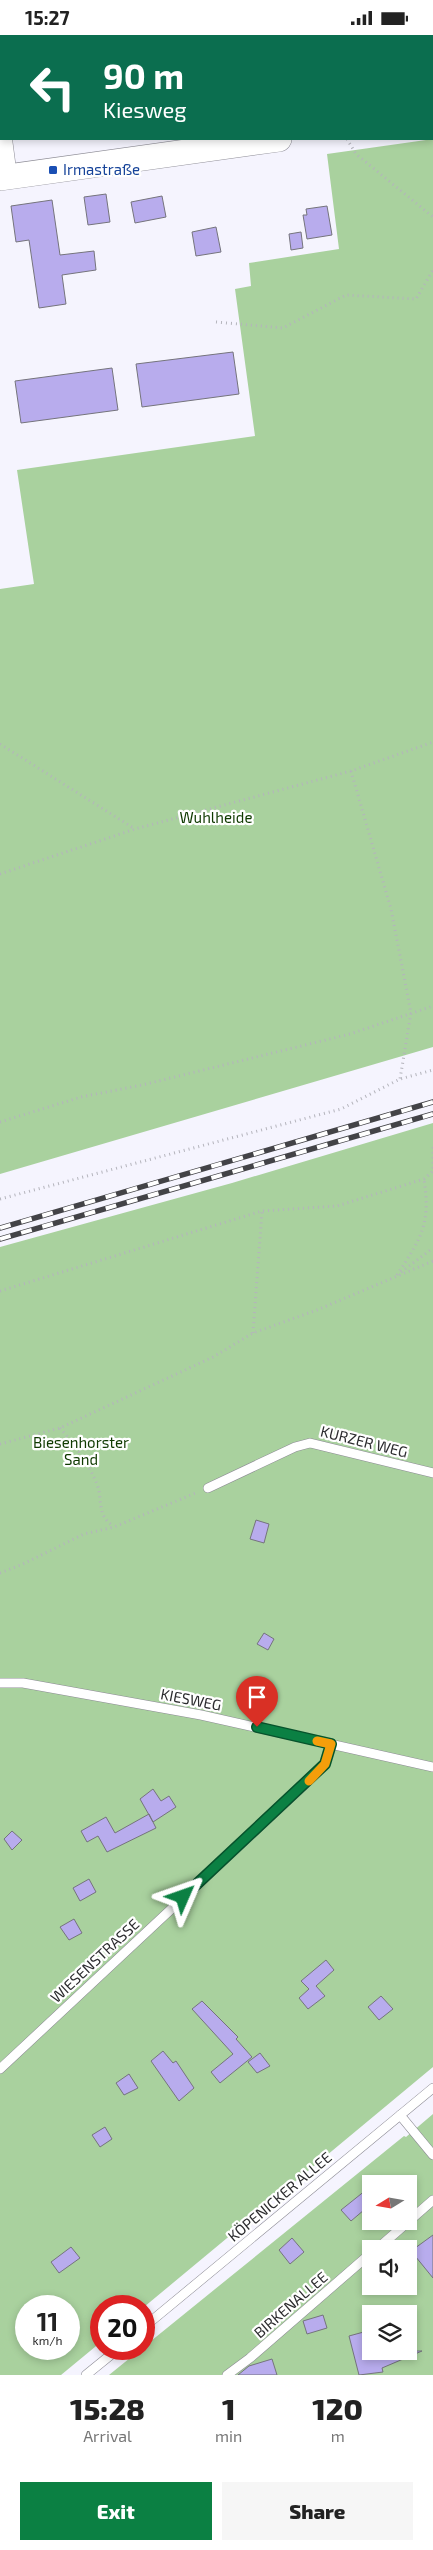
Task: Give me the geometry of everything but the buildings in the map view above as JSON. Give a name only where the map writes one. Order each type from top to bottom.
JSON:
[{"type":"main road","points":[[4,177],[272,140]]},
{"type":"street","points":[[3,140],[4,177]]},
{"type":"lane","name":"KURZER WEG","points":[[208,1487],[295,1447],[310,1443],[433,1473]]},
{"type":"lane","name":"KIESWEG","points":[[0,1683],[23,1683],[201,1715],[433,1767]]},
{"type":"lane","name":"WIESENSTRASSE","points":[[0,2069],[304,1785],[325,1764],[331,1744]]},
{"type":"lane","name":"KÖPENICKER ALLEE","points":[[155,2318],[433,2088]]},
{"type":"lane","points":[[400,2115],[433,2155]]},
{"type":"lane","points":[[418,2213],[433,2200]]},
{"type":"lane","points":[[387,2240],[399,2230]]},
{"type":"lane","name":"BIRKENALLEE","points":[[227,2375],[250,2358],[362,2261]]},
{"type":"lane","points":[[86,2375],[104,2360]]},
{"type":"path","points":[[348,140],[356,153],[433,217]]},
{"type":"path","points":[[216,322],[284,328],[346,295],[416,299],[433,270]]},
{"type":"path","points":[[0,874],[135,829],[351,771],[433,742]]},
{"type":"path","points":[[0,744],[135,829]]},
{"type":"path","points":[[351,771],[391,909],[411,1013],[400,1079]]},
{"type":"path","points":[[0,1122],[81,1097],[142,1085],[341,1037],[433,1006]]},
{"type":"path","points":[[0,1199],[341,1109],[400,1079],[433,1070]]},
{"type":"path","points":[[0,1291],[262,1211],[337,1207],[424,1179],[433,1171],[433,1147]]},
{"type":"path","points":[[396,1275],[421,1239],[428,1204],[424,1179]]},
{"type":"path","points":[[428,1204],[433,1204]]},
{"type":"path","points":[[253,1333],[262,1211]]},
{"type":"path","points":[[396,1275],[433,1248]]},
{"type":"path","points":[[0,1444],[60,1428],[213,1357],[253,1333],[317,1311],[396,1275],[433,1261]]},
{"type":"path","points":[[60,1428],[80,1451],[98,1486],[103,1514],[107,1522],[114,1527]]},
{"type":"path","points":[[0,1573],[23,1565],[84,1534],[114,1527],[208,1487]]},
{"type":"green space","name":"Wuhlheide","points":[[433,140],[433,1047],[0,1174],[0,589],[34,584],[17,470],[255,436],[235,289],[251,286],[249,263],[339,249],[327,154]]},
{"type":"green space","name":"Biesenhorster Sand","points":[[433,1123],[433,2067],[155,2298],[155,2295],[90,2295],[90,2351],[80,2359],[80,2295],[15,2295],[15,2360],[79,2360],[61,2375],[0,2375],[0,1247],[232,1183]]},
{"type":"green space","points":[[433,2114],[433,2375],[109,2375],[128,2360],[155,2360],[155,2338],[404,2136],[406,2137]]},
{"type":"railway","points":[[0,1228],[433,1102]]},
{"type":"railway","points":[[0,1239],[433,1114]]},
{"type":"slow traffic","points":[[309,1781],[325,1764],[331,1744],[317,1741]]},
{"type":"place","name":"Irmastraße","points":[[53,170]]},
{"type":"route","points":[[183,1897],[325,1764],[331,1744],[257,1727]]}]
